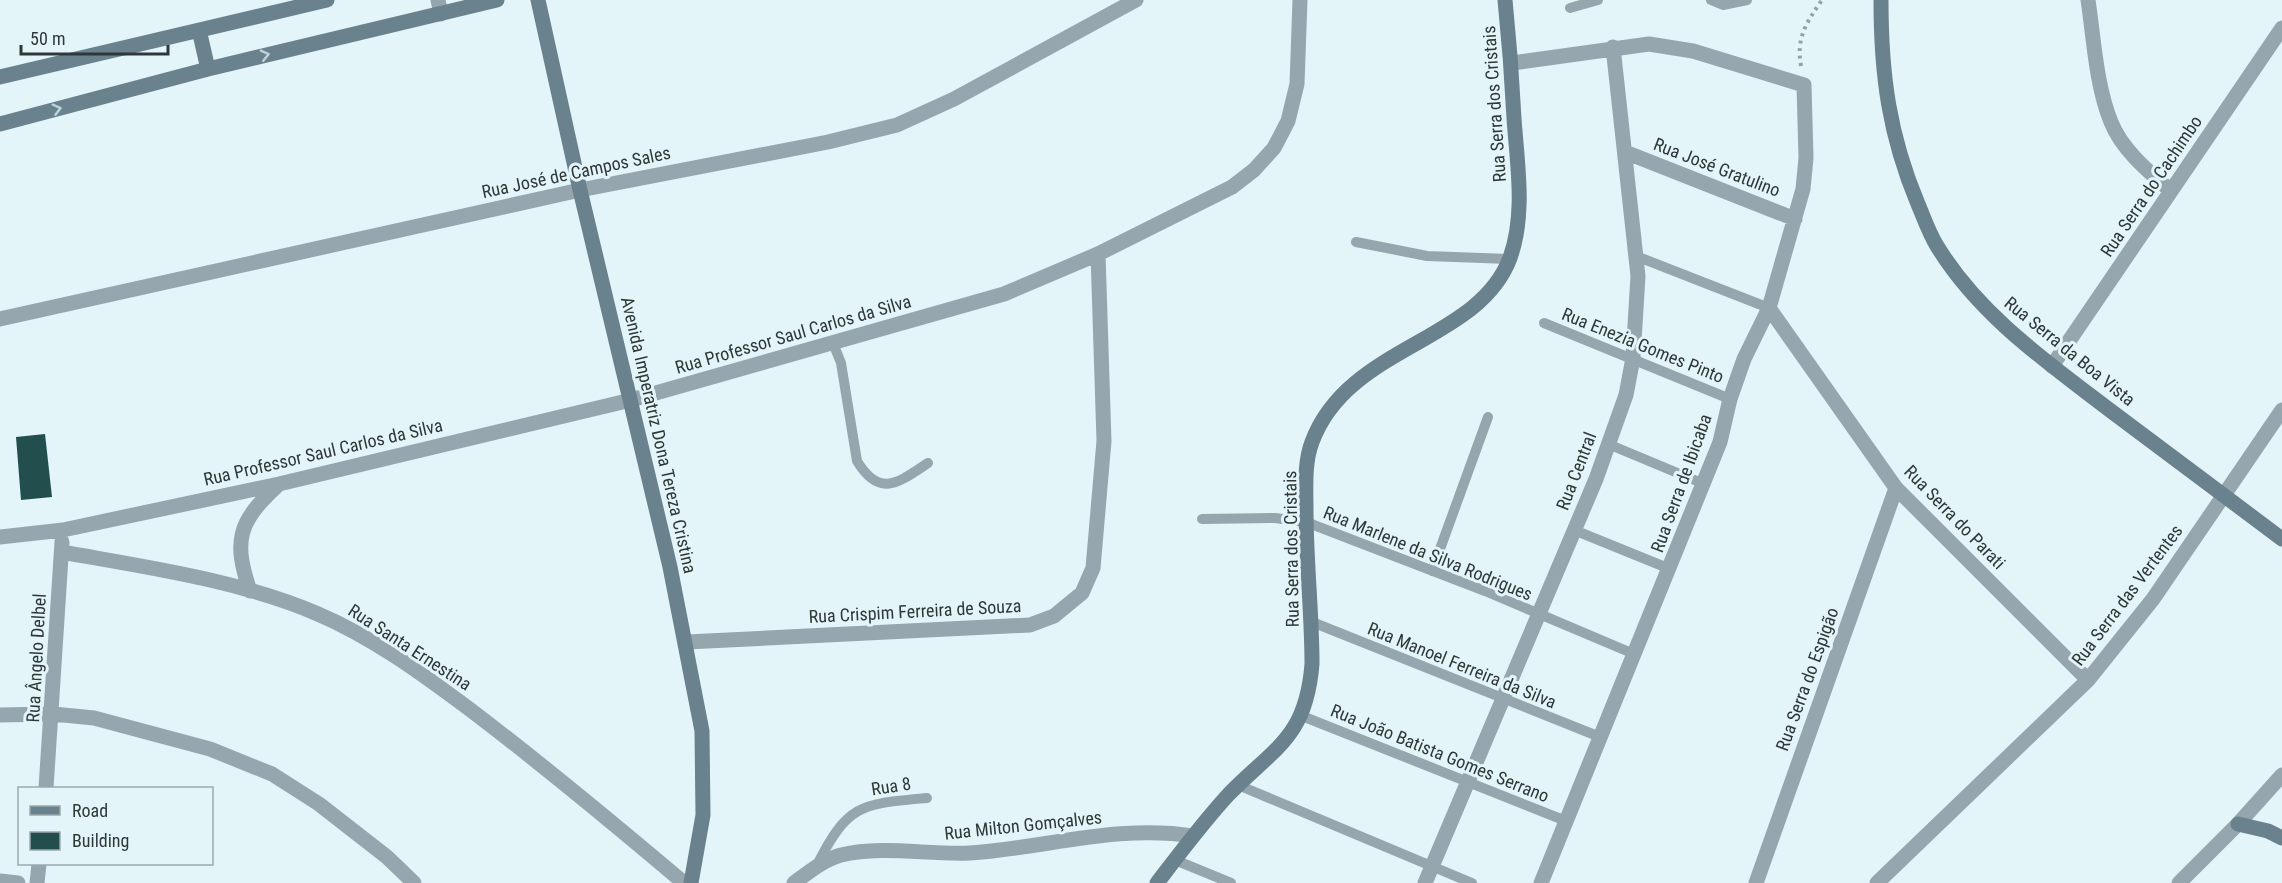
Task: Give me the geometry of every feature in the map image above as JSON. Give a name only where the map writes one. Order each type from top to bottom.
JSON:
[{"type":"street","points":[[0,77],[327,0]]},
{"type":"street","points":[[0,124],[440,7],[497,0]]},
{"type":"street","name":"Avenida Imperatriz Dona Tereza Cristina","points":[[538,0],[580,190],[687,642],[702,731],[703,815],[691,883]]},
{"type":"street","name":"Rua José de Campos Sales","points":[[0,318],[580,190],[828,142],[897,125],[954,99],[1136,0]]},
{"type":"street","name":"Rua Professor Saul Carlos da Silva","points":[[0,537],[63,530],[279,484],[631,400],[1004,294],[1098,254],[1232,187],[1254,170],[1274,148],[1288,121],[1298,84],[1300,0]]},
{"type":"street","name":"Rua Serra dos Cristais","points":[[1157,883],[1193,836],[1238,785],[1281,747],[1302,717],[1310,685],[1312,622],[1306,522],[1306,478],[1311,445],[1330,410],[1381,362],[1463,316],[1485,297],[1509,259],[1514,244],[1520,194],[1512,63],[1505,0]]},
{"type":"street","name":"Rua Serra da Boa Vista","points":[[1881,0],[1883,79],[1889,115],[1904,171],[1935,243],[1955,274],[1981,305],[2052,366],[2282,539]]},
{"type":"street","points":[[2088,0],[2102,87],[2111,124],[2128,149],[2171,191]]},
{"type":"street","name":"Rua Serra do Cachimbo","points":[[2052,366],[2282,28]]},
{"type":"street","points":[[199,30],[208,69]]},
{"type":"street","points":[[1512,63],[1649,44],[1693,51],[1804,85]]},
{"type":"street","name":"Rua Central","points":[[1425,883],[1574,531],[1626,395],[1633,358],[1638,276],[1613,48]]},
{"type":"street","name":"Rua Serra de Ibicaba","points":[[1541,883],[1704,484],[1720,442],[1730,399],[1744,358],[1769,308],[1803,189],[1806,158],[1804,85]]},
{"type":"street","name":"Rua José Gratulino","points":[[1624,152],[1796,219]]},
{"type":"street","name":"Rua Crispim Ferreira de Souza","points":[[687,642],[1030,625],[1054,616],[1082,592],[1093,568],[1104,441],[1098,254]]},
{"type":"street","name":"Rua Serra do Parati","points":[[1769,308],[1896,488],[2088,680]]},
{"type":"street","name":"Rua Serra das Vertentes","points":[[1877,883],[2088,680],[2153,599],[2282,410]]},
{"type":"street","points":[[250,591],[239,560],[242,531],[256,505],[279,484]]},
{"type":"street","name":"Rua Serra do Espigão","points":[[1756,883],[1896,488]]},
{"type":"street","name":"Rua Ângelo Delbel","points":[[46,787],[53,714],[63,530]]},
{"type":"street","name":"Rua Santa Ernestina","points":[[62,552],[144,566],[250,591],[342,624],[431,681],[508,738],[684,883]]},
{"type":"street","points":[[0,715],[53,714],[94,718],[210,749],[272,774],[319,804],[387,857],[414,883]]},
{"type":"street","points":[[2179,883],[2238,824],[2282,775]]},
{"type":"street","points":[[2238,824],[2268,831],[2282,838]]},
{"type":"street","name":"Rua Milton Gomçalves","points":[[794,883],[817,866],[839,855],[870,850],[938,854],[972,853],[1144,830],[1193,836]]},
{"type":"street","points":[[37,883],[39,865]]},
{"type":"street","points":[[0,881],[18,883]]},
{"type":"lane","points":[[1570,8],[1598,0]]},
{"type":"lane","points":[[1711,0],[1723,5],[1748,0]]},
{"type":"lane","points":[[1356,242],[1427,256],[1509,259]]},
{"type":"lane","points":[[1636,256],[1769,308]]},
{"type":"lane","name":"Rua Enezia Gomes Pinto","points":[[1544,323],[1730,399]]},
{"type":"lane","points":[[833,343],[841,363],[857,461],[866,475],[878,483],[895,484],[928,463]]},
{"type":"lane","points":[[1432,571],[1488,417]]},
{"type":"lane","points":[[1608,444],[1704,484]]},
{"type":"lane","name":"Rua Marlene da Silva Rodrigues","points":[[1202,519],[1275,518],[1306,522],[1634,654]]},
{"type":"lane","points":[[1574,531],[1670,569]]},
{"type":"lane","name":"Rua Manoel Ferreira da Silva","points":[[1312,622],[1600,737]]},
{"type":"lane","name":"Rua João Batista Gomes Serrano","points":[[1302,717],[1566,821]]},
{"type":"lane","points":[[1238,785],[1472,883]]},
{"type":"lane","name":"Rua 8","points":[[817,866],[829,840],[847,817],[873,803],[927,798]]},
{"type":"lane","points":[[1175,860],[1231,883]]},
{"type":"path","points":[[1804,85],[1798,49],[1803,27],[1822,0]]},
{"type":"building","points":[[45,434],[52,497],[21,500],[16,437]]}]
